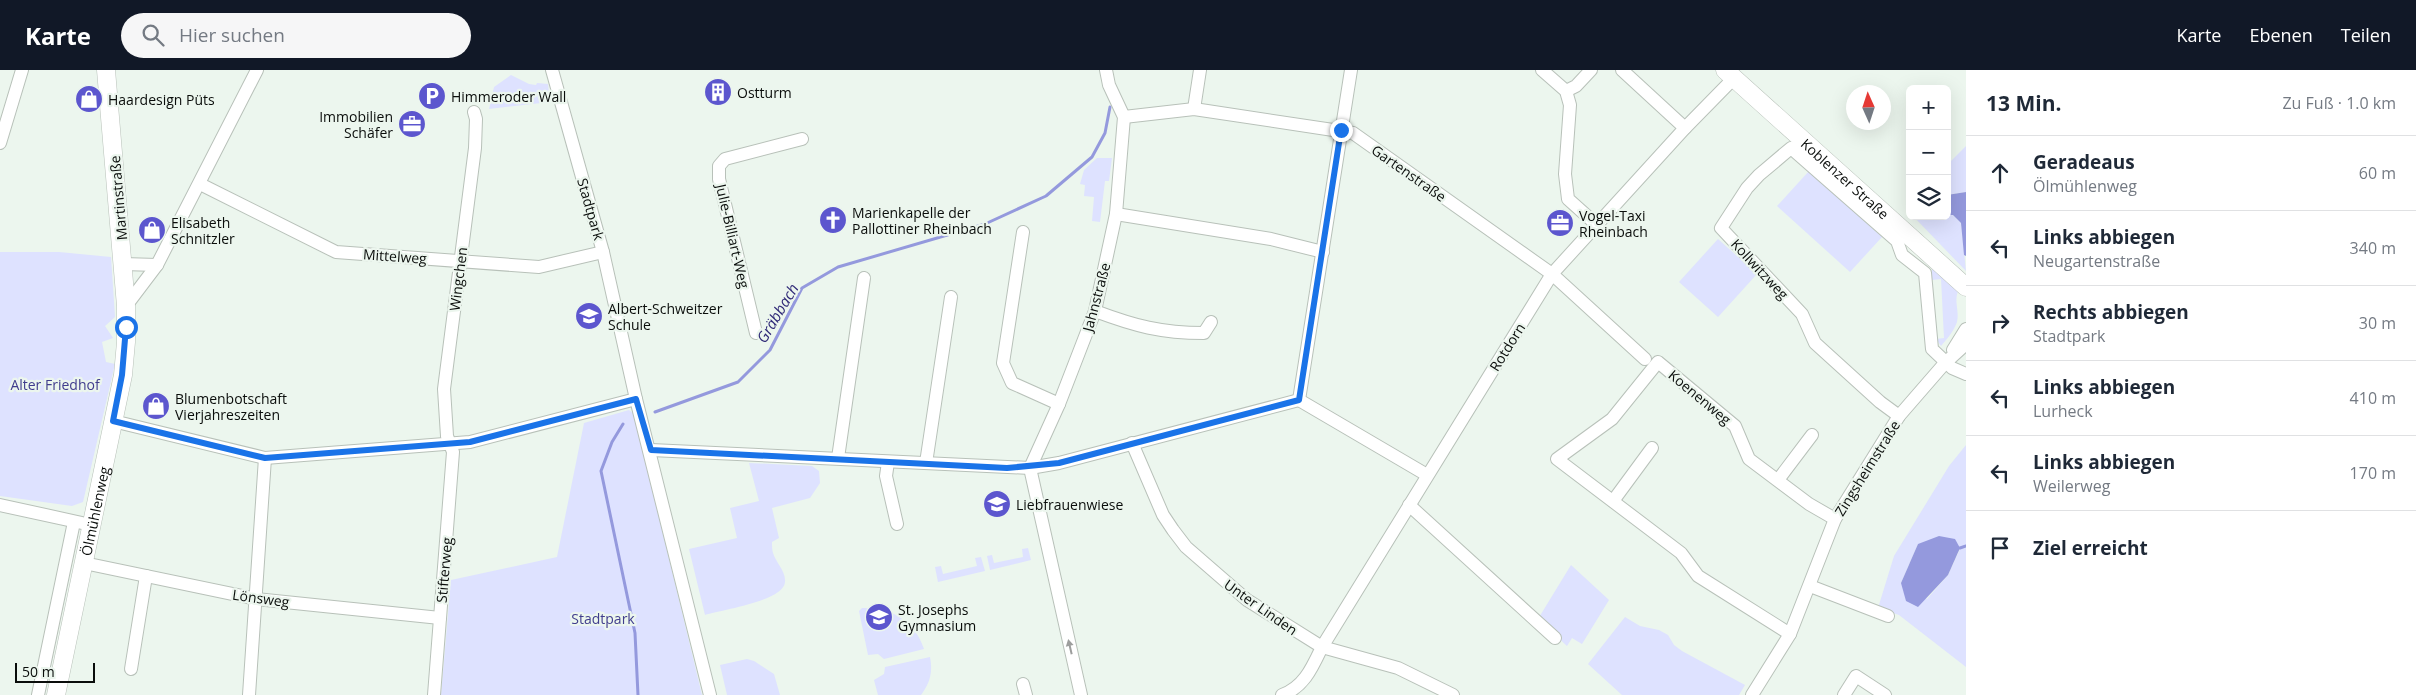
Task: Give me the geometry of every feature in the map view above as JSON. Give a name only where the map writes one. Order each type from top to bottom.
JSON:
[{"type":"main road","name":"Martinstraße","points":[[106,70],[123,264],[126,327]]},
{"type":"main road","name":"Koblenzer Straße","points":[[1730,74],[1966,287]]},
{"type":"main road","name":"Ölmühlenweg","points":[[56,695],[122,375],[126,327]]},
{"type":"street","points":[[0,143],[22,70]]},
{"type":"street","points":[[126,306],[156,265],[258,70]]},
{"type":"street","points":[[1106,70],[1109,85],[1124,117]]},
{"type":"street","points":[[1194,109],[1200,70]]},
{"type":"street","points":[[1299,400],[1351,70]]},
{"type":"street","points":[[1542,70],[1566,91],[1570,106],[1565,174],[1568,198],[1597,225]]},
{"type":"street","points":[[1566,91],[1576,86],[1591,70]]},
{"type":"street","points":[[1622,70],[1685,128]]},
{"type":"street","name":"Stadtpark","points":[[552,71],[603,252],[636,399],[651,450],[710,695]]},
{"type":"street","name":"Rotdorn","points":[[1295,693],[1311,670],[1322,647],[1552,274],[1685,128],[1730,74]]},
{"type":"street","name":"Gartenstraße","points":[[1124,117],[1194,109],[1352,133],[1552,274],[1644,359]]},
{"type":"street","name":"Wingchen","points":[[450,445],[447,436],[444,389],[475,148],[476,119],[474,112]]},
{"type":"street","name":"Jahnstraße","points":[[1030,468],[1059,404],[1095,311],[1116,214],[1124,117]]},
{"type":"street","name":"Julie-Billiart-Weg","points":[[756,332],[719,179],[719,166],[725,160],[802,139]]},
{"type":"street","name":"Kollwitzweg","points":[[1899,416],[1880,402],[1815,343],[1802,314],[1721,228],[1747,188],[1759,174],[1792,148],[1897,241],[1902,255],[1925,273],[1932,349],[1945,363]]},
{"type":"street","name":"Mittelweg","points":[[200,184],[336,252],[538,268],[603,252]]},
{"type":"street","points":[[1116,214],[1271,238],[1323,252]]},
{"type":"street","points":[[1023,232],[1003,363],[1012,383],[1059,404]]},
{"type":"street","points":[[123,264],[156,265]]},
{"type":"street","points":[[838,458],[864,278]]},
{"type":"street","points":[[926,464],[951,297]]},
{"type":"street","points":[[1095,311],[1136,326],[1171,333],[1204,333],[1211,322]]},
{"type":"street","name":"Zingsheimstraße","points":[[1945,363],[1966,329]]},
{"type":"street","name":"Zingsheimstraße","points":[[1752,695],[1790,634],[1835,519],[1899,416],[1945,363],[1966,344]]},
{"type":"street","name":"Koenenweg","points":[[1790,634],[1698,576],[1681,553],[1556,459],[1612,418],[1658,362],[1735,426],[1749,459],[1809,504],[1835,519]]},
{"type":"street","points":[[1945,363],[1959,373],[1966,374]]},
{"type":"street","points":[[113,421],[265,458],[450,445],[488,438],[636,399]]},
{"type":"street","points":[[651,450],[1030,468],[1059,463],[1299,400],[1427,475]]},
{"type":"street","points":[[1778,480],[1812,435]]},
{"type":"street","name":"Unter Linden","points":[[1132,444],[1163,515],[1186,547],[1247,600],[1322,647],[1398,668],[1453,695]]},
{"type":"street","name":"Stifterweg","points":[[434,695],[453,452],[450,445]]},
{"type":"street","points":[[1613,501],[1652,448]]},
{"type":"street","points":[[250,695],[265,458]]},
{"type":"street","points":[[888,462],[886,476],[897,524]]},
{"type":"street","points":[[1030,468],[1081,695]]},
{"type":"street","points":[[0,505],[92,525]]},
{"type":"street","points":[[1409,505],[1555,638]]},
{"type":"street","name":"Ölmühlenweg","points":[[38,695],[74,522]]},
{"type":"street","name":"Lönsweg","points":[[84,563],[256,599],[440,618]]},
{"type":"street","points":[[131,669],[146,576]]},
{"type":"street","points":[[1810,586],[1888,616]]},
{"type":"street","points":[[1844,695],[1856,676],[1885,695]]},
{"type":"street","points":[[1282,695],[1295,693]]},
{"type":"green space","points":[[511,75],[529,84],[548,84],[550,102],[489,109],[494,87]]},
{"type":"green space","points":[[1966,146],[1966,192],[1951,194],[1951,161]]},
{"type":"green space","points":[[1097,158],[1112,158],[1109,181],[1105,181],[1100,222],[1092,221],[1094,197],[1084,196],[1085,185],[1080,184],[1084,170]]},
{"type":"green space","points":[[1809,171],[1882,237],[1850,272],[1777,206]]},
{"type":"green space","points":[[1951,215],[1953,215],[1961,223],[1966,271],[1917,220],[1951,220]]},
{"type":"green space","points":[[1718,239],[1757,274],[1718,317],[1679,282]]},
{"type":"green space","name":"Alter Friedhof","points":[[0,252],[59,252],[111,257],[115,317],[105,326],[113,338],[102,342],[106,362],[115,364],[83,502],[72,506],[0,496]]},
{"type":"green space","points":[[1932,267],[1959,290],[1957,294],[1957,322],[1941,346],[1936,339],[1944,338],[1941,279],[1932,280]]},
{"type":"green space","name":"Stadtpark","points":[[629,410],[634,414],[702,695],[441,695],[451,580],[557,557],[584,423]]},
{"type":"green space","points":[[1966,445],[1966,667],[1899,615],[1878,608],[1894,556],[1949,466]],"holes":[[[1918,544],[1960,549],[1948,575],[1927,599],[1901,583]]]},
{"type":"green space","points":[[749,463],[812,466],[819,471],[820,483],[810,498],[772,508],[779,538],[772,542],[772,550],[784,574],[785,582],[782,589],[751,604],[705,615],[689,549],[737,538],[730,508],[759,501]]},
{"type":"green space","points":[[1028,548],[1031,560],[990,570],[987,556],[992,555],[994,563],[1023,557],[1022,549]]},
{"type":"green space","points":[[981,557],[985,571],[938,582],[935,567],[941,566],[943,574],[977,566],[975,558]]},
{"type":"green space","points":[[1571,565],[1609,600],[1582,644],[1572,638],[1567,646],[1538,619]]},
{"type":"green space","points":[[862,608],[883,610],[908,623],[920,639],[924,649],[884,659],[878,654],[868,655],[859,611]]},
{"type":"green space","points":[[1625,617],[1640,626],[1659,630],[1668,635],[1674,645],[1682,651],[1745,685],[1739,695],[1622,695],[1588,664]]},
{"type":"green space","points":[[930,657],[930,677],[921,695],[878,695],[874,680],[884,674],[885,667]]},
{"type":"green space","points":[[747,659],[754,661],[774,674],[780,695],[727,695],[720,665]]},
{"type":"water","points":[[1966,192],[1966,256],[1964,255],[1961,223],[1951,215],[1951,194]]},
{"type":"water","points":[[1939,536],[1955,539],[1960,548],[1948,575],[1918,607],[1906,601],[1901,583],[1918,544]]},
{"type":"waterway","name":"Gräbbach","points":[[655,412],[738,382],[770,350],[802,288],[838,267],[985,224],[1046,196],[1092,157],[1105,133],[1110,107]]},
{"type":"waterway","name":"Gräbbach","points":[[623,424],[612,442],[601,471],[635,633],[638,695]]},
{"type":"waterway","points":[[1960,548],[1966,546]]},
{"type":"place","name":"Ostturm","points":[[718,92]]},
{"type":"place","name":"Himmeroder Wall","points":[[432,96]]},
{"type":"place","name":"Haardesign Püts","points":[[89,99]]},
{"type":"place","name":"Immobilien Schäfer","points":[[412,124]]},
{"type":"place","name":"Marienkapelle der Pallottiner Rheinbach","points":[[833,220]]},
{"type":"place","name":"Vogel-Taxi Rheinbach","points":[[1560,223]]},
{"type":"place","name":"Elisabeth Schnitzler","points":[[152,230]]},
{"type":"place","name":"Albert-Schweitzer Schule","points":[[589,316]]},
{"type":"place","name":"Blumenbotschaft Vierjahreszeiten","points":[[156,406]]},
{"type":"place","name":"Liebfrauenwiese","points":[[997,504]]},
{"type":"place","name":"St. Josephs Gymnasium","points":[[879,617]]},
{"type":"route","points":[[126,327],[122,375],[113,421],[265,458],[470,442],[636,399],[651,450],[1030,468],[1059,463],[1299,400],[1341,130]]}]
